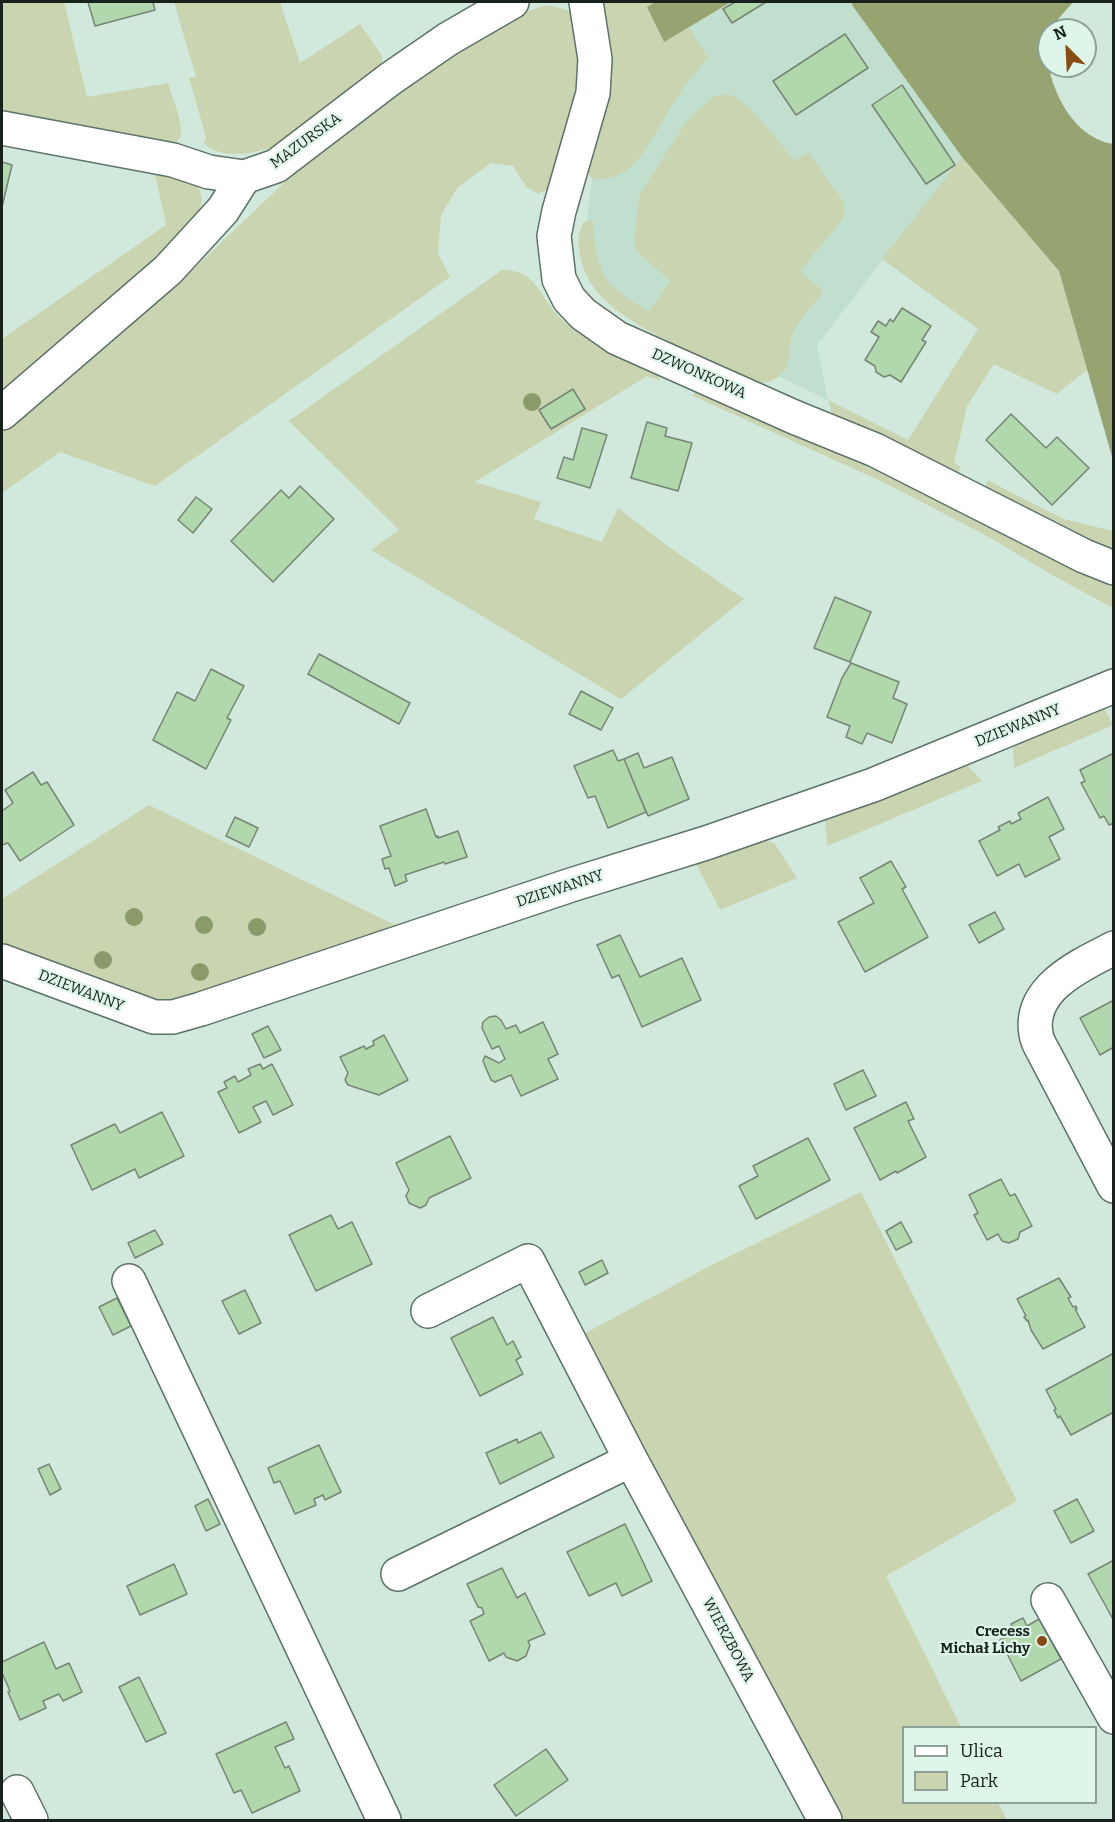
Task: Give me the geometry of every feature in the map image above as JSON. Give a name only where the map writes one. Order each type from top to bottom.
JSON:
[{"type":"street","name":"MAZURSKA","points":[[2,128],[173,160],[209,172],[244,177],[276,166],[390,79],[448,39],[512,2]]},
{"type":"street","name":"DZWONKOWA","points":[[586,2],[594,58],[593,93],[554,236],[559,279],[569,299],[583,314],[617,338],[794,417],[875,450],[1084,556],[1113,568]]},
{"type":"street","points":[[2,413],[168,270],[223,210],[244,177]]},
{"type":"street","name":"DZIEWANNY","points":[[2,961],[154,1017],[173,1017],[571,885],[706,843],[862,789],[1113,686]]},
{"type":"street","points":[[1113,948],[1064,975],[1046,995],[1035,1019],[1036,1035],[1043,1052],[1113,1186]]},
{"type":"street","name":"WIERZBOWA","points":[[428,1311],[528,1261],[631,1460],[825,1821]]},
{"type":"street","points":[[129,1281],[384,1821]]},
{"type":"street","points":[[398,1574],[631,1460]]},
{"type":"street","points":[[1048,1600],[1113,1717]]},
{"type":"shaded area","points":[[731,2],[852,2],[962,157],[817,345],[828,400],[633,307],[601,283],[587,220],[592,179],[642,55]]},
{"type":"green space","points":[[2,2],[64,2],[87,97],[168,83],[181,126],[179,139],[173,144],[2,114]]},
{"type":"green space","points":[[174,2],[280,2],[300,63],[360,24],[382,56],[383,67],[276,146],[249,153],[220,152],[204,143],[206,137],[189,78],[196,77]]},
{"type":"green space","points":[[600,2],[655,2],[647,7],[664,42],[689,27],[708,58],[681,91],[635,162],[620,174],[592,179],[587,171]]},
{"type":"green space","points":[[655,2],[731,2],[664,42],[647,7]]},
{"type":"green space","points":[[852,2],[1073,2],[1059,18],[1037,18],[1037,78],[1052,78],[1060,99],[1076,123],[1099,140],[1113,144],[1113,460],[1059,271],[962,157]]},
{"type":"green space","points":[[547,5],[568,10],[575,17],[581,59],[578,94],[550,188],[538,194],[526,187],[513,166],[491,163],[458,187],[441,215],[438,253],[450,277],[155,486],[60,452],[2,493],[2,428],[181,281],[290,177],[419,75],[513,16]]},
{"type":"green space","points":[[731,95],[746,106],[794,161],[808,152],[843,201],[845,213],[842,220],[800,271],[823,291],[794,331],[786,369],[776,378],[763,383],[754,382],[727,371],[658,336],[622,314],[592,285],[583,268],[579,248],[581,228],[584,222],[591,220],[597,254],[605,277],[622,294],[649,311],[670,281],[636,248],[634,239],[640,193],[687,121],[713,97]]},
{"type":"green space","points":[[2,140],[190,180],[199,188],[202,198],[199,218],[162,254],[2,396],[2,339],[166,225],[155,174]]},
{"type":"green space","points":[[962,157],[1059,271],[1087,370],[1057,394],[994,364],[967,406],[954,463],[961,467],[958,474],[834,419],[828,400],[908,440],[978,329],[882,259]]},
{"type":"green space","points":[[502,270],[521,273],[528,277],[557,315],[570,327],[617,356],[654,370],[660,381],[647,376],[475,482],[541,502],[534,519],[602,542],[618,508],[744,599],[621,699],[371,550],[399,530],[289,421]]},
{"type":"green space","points":[[699,392],[709,394],[894,479],[1113,587],[1113,608],[989,537],[885,483],[691,395]]},
{"type":"green space","points":[[987,480],[1064,519],[1113,531],[1113,551],[1081,539],[985,491]]},
{"type":"green space","points":[[1104,707],[1113,725],[1014,768],[1013,748],[1039,732]]},
{"type":"green space","points":[[965,763],[982,781],[827,846],[825,819]]},
{"type":"green space","points":[[149,805],[397,926],[548,875],[547,879],[192,997],[163,1001],[140,997],[2,948],[2,899]]},
{"type":"green space","points":[[762,839],[775,844],[797,878],[720,910],[694,860]]},
{"type":"green space","points":[[861,1192],[1017,1501],[886,1576],[961,1726],[902,1726],[902,1804],[999,1804],[1007,1820],[840,1820],[643,1444],[582,1335],[706,1268]]},
{"type":"building","points":[[88,2],[153,2],[155,10],[95,26]]},
{"type":"building","points":[[735,2],[766,2],[732,23],[723,9]]},
{"type":"building","points":[[845,34],[868,68],[796,115],[773,81]]},
{"type":"building","points":[[902,85],[955,165],[926,184],[872,105]]},
{"type":"building","points":[[2,162],[12,165],[2,207]]},
{"type":"building","points":[[902,308],[931,326],[922,340],[926,342],[901,382],[890,375],[884,377],[876,372],[875,366],[865,360],[879,337],[871,332],[878,321],[886,326],[890,319],[893,322]]},
{"type":"building","points":[[573,389],[585,409],[551,429],[539,410]]},
{"type":"building","points":[[1011,414],[1046,448],[1057,437],[1089,468],[1052,505],[986,440]]},
{"type":"building","points":[[647,422],[667,428],[665,436],[692,443],[678,491],[631,478]]},
{"type":"building","points":[[582,428],[607,435],[590,488],[557,478],[564,457],[573,460]]},
{"type":"building","points":[[300,486],[334,519],[273,582],[231,541],[281,490],[289,498]]},
{"type":"building","points":[[196,497],[212,509],[193,533],[178,520]]},
{"type":"building","points":[[835,597],[871,612],[850,662],[814,648]]},
{"type":"building","points":[[319,654],[410,703],[399,724],[308,674]]},
{"type":"building","points":[[851,663],[899,682],[893,698],[907,704],[892,743],[867,733],[862,744],[846,737],[850,726],[827,717],[842,678]]},
{"type":"building","points":[[211,669],[244,686],[227,718],[231,720],[206,769],[153,740],[177,692],[195,701]]},
{"type":"building","points":[[581,691],[613,708],[601,730],[569,714]]},
{"type":"building","points":[[613,750],[618,761],[624,759],[646,812],[608,828],[595,796],[588,798],[574,766]]},
{"type":"building","points":[[638,753],[644,768],[672,757],[689,799],[648,816],[624,759]]},
{"type":"building","points":[[1114,753],[1114,823],[1109,825],[1104,816],[1100,818],[1081,783],[1085,781],[1080,770]]},
{"type":"building","points":[[33,772],[41,785],[47,782],[74,825],[20,861],[8,843],[2,845],[2,811],[13,803],[5,790]]},
{"type":"building","points":[[1048,797],[1064,829],[1049,837],[1060,859],[1025,877],[1019,864],[997,876],[979,841],[1000,830],[998,827],[1021,819],[1018,813]]},
{"type":"building","points":[[426,809],[436,837],[458,831],[467,857],[405,875],[407,881],[395,886],[389,868],[385,869],[382,859],[391,856],[380,826]]},
{"type":"building","points":[[235,817],[258,828],[249,847],[226,836]]},
{"type":"building","points":[[891,861],[906,887],[902,889],[928,937],[865,972],[838,922],[874,903],[860,878]]},
{"type":"building","points":[[995,912],[1004,929],[979,943],[969,925]]},
{"type":"building","points":[[620,935],[640,977],[682,958],[701,1000],[642,1027],[619,975],[612,978],[597,945]]},
{"type":"building","points":[[1114,1000],[1114,1047],[1100,1055],[1080,1018]]},
{"type":"building","points":[[496,1016],[506,1029],[516,1025],[520,1033],[543,1022],[558,1054],[548,1059],[558,1079],[521,1096],[511,1075],[495,1082],[491,1080],[483,1061],[485,1056],[499,1063],[505,1059],[499,1046],[492,1049],[482,1028],[483,1022],[489,1017]]},
{"type":"building","points":[[268,1026],[281,1050],[264,1058],[252,1034]]},
{"type":"building","points":[[384,1035],[408,1080],[379,1095],[348,1085],[345,1080],[348,1073],[340,1057],[364,1046],[366,1049],[374,1045],[373,1041]]},
{"type":"building","points":[[260,1064],[263,1069],[272,1064],[293,1105],[273,1115],[266,1101],[253,1107],[261,1122],[239,1133],[218,1092],[227,1088],[224,1082],[235,1076],[238,1082],[251,1075],[248,1069]]},
{"type":"building","points":[[863,1070],[876,1096],[846,1110],[834,1084]]},
{"type":"building","points":[[906,1102],[914,1119],[908,1121],[926,1157],[880,1180],[854,1128]]},
{"type":"building","points":[[162,1112],[184,1156],[139,1178],[135,1169],[92,1190],[71,1145],[115,1124],[120,1133]]},
{"type":"building","points":[[450,1136],[471,1178],[429,1198],[426,1205],[420,1208],[409,1203],[406,1196],[409,1190],[396,1163]]},
{"type":"building","points":[[808,1138],[830,1180],[756,1219],[739,1186],[758,1176],[753,1166]]},
{"type":"building","points":[[1001,1179],[1010,1196],[1015,1194],[1032,1226],[1020,1232],[1018,1239],[1009,1243],[1002,1241],[998,1234],[987,1240],[974,1215],[978,1213],[969,1195]]},
{"type":"building","points":[[331,1215],[338,1229],[352,1222],[372,1264],[316,1291],[289,1235]]},
{"type":"building","points":[[901,1222],[912,1242],[896,1250],[886,1231]]},
{"type":"building","points":[[155,1230],[163,1244],[135,1258],[128,1243]]},
{"type":"building","points":[[602,1260],[608,1273],[585,1285],[579,1272]]},
{"type":"building","points":[[1059,1278],[1071,1297],[1068,1298],[1073,1307],[1076,1306],[1077,1309],[1075,1309],[1085,1327],[1043,1349],[1031,1330],[1028,1320],[1024,1317],[1026,1316],[1017,1299]]},
{"type":"building","points":[[245,1290],[261,1323],[239,1334],[222,1301]]},
{"type":"building","points":[[117,1298],[131,1326],[113,1335],[99,1307]]},
{"type":"building","points":[[493,1317],[507,1345],[513,1341],[521,1357],[516,1360],[523,1374],[480,1396],[451,1338]]},
{"type":"building","points":[[1114,1353],[1114,1412],[1071,1435],[1060,1416],[1058,1418],[1046,1390]]},
{"type":"building","points":[[541,1432],[554,1457],[500,1484],[486,1453],[517,1439],[518,1443]]},
{"type":"building","points":[[319,1445],[341,1492],[325,1500],[323,1495],[314,1499],[316,1505],[295,1514],[280,1481],[274,1483],[268,1468]]},
{"type":"building","points":[[49,1464],[61,1489],[50,1495],[38,1469]]},
{"type":"building","points":[[208,1499],[220,1524],[206,1531],[195,1506]]},
{"type":"building","points":[[1077,1499],[1094,1531],[1071,1543],[1054,1511]]},
{"type":"building","points":[[625,1524],[652,1581],[622,1596],[616,1583],[589,1596],[567,1552]]},
{"type":"building","points":[[1114,1560],[1114,1621],[1088,1574]]},
{"type":"building","points":[[174,1564],[187,1594],[140,1615],[127,1586]]},
{"type":"building","points":[[502,1568],[517,1598],[525,1593],[545,1634],[528,1641],[530,1645],[526,1656],[517,1661],[506,1657],[504,1653],[489,1661],[470,1621],[484,1614],[467,1584]]},
{"type":"building","points":[[1023,1618],[1027,1626],[1039,1619],[1061,1659],[1021,1681],[1000,1640],[1015,1632],[1011,1624]]},
{"type":"building","points":[[44,1642],[56,1669],[69,1663],[82,1692],[63,1701],[59,1694],[43,1701],[46,1708],[20,1720],[2,1673],[2,1662]]},
{"type":"building","points":[[139,1677],[166,1733],[146,1742],[119,1687]]},
{"type":"building","points":[[286,1722],[294,1739],[275,1747],[285,1768],[289,1766],[300,1791],[252,1813],[241,1790],[234,1793],[216,1754]]},
{"type":"building","points":[[546,1749],[568,1780],[516,1816],[494,1785]]},
{"type":"place","name":"Crecess Michał Lichy","points":[[1042,1641]]}]
